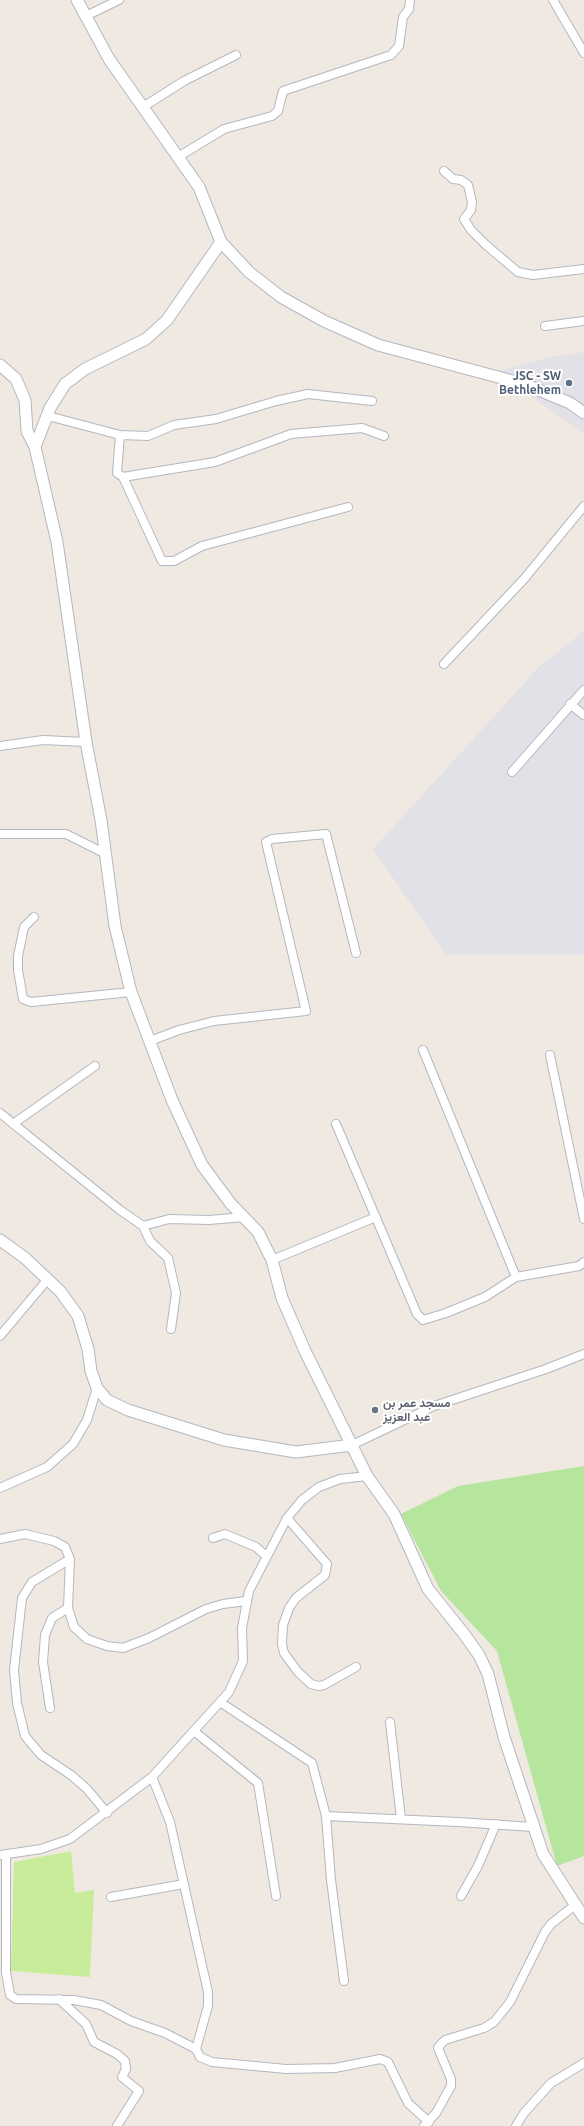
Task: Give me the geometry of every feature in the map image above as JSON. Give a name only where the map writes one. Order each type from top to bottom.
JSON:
[{"type":"street","points":[[77,0],[109,59],[199,187],[220,242],[249,272],[276,292],[324,320],[378,344],[524,384],[570,403],[584,412]]},
{"type":"street","points":[[86,16],[119,0]]},
{"type":"street","points":[[178,157],[224,129],[272,116],[278,111],[283,91],[391,55],[399,46],[403,17],[409,9],[410,0]]},
{"type":"street","points":[[553,0],[584,53]]},
{"type":"street","points":[[143,107],[184,81],[236,55]]},
{"type":"street","points":[[444,171],[453,179],[461,180],[468,185],[472,202],[471,210],[464,219],[472,230],[486,245],[518,272],[533,275],[584,269]]},
{"type":"street","points":[[35,447],[48,416],[65,384],[85,369],[146,339],[166,320],[220,242]]},
{"type":"street","points":[[546,326],[584,321]]},
{"type":"street","points":[[0,365],[16,379],[22,389],[25,400],[27,431],[35,447],[57,542],[86,742],[102,820],[115,926],[131,992],[172,1100],[202,1165],[231,1204],[258,1232],[272,1260],[282,1298],[305,1352],[367,1476],[394,1514],[428,1589],[479,1655],[488,1674],[504,1737],[543,1854],[584,1918]]},
{"type":"street","points":[[48,416],[120,435],[148,436],[174,425],[216,419],[276,401],[308,394],[372,401]]},
{"type":"street","points":[[123,477],[215,462],[291,434],[362,428],[384,436]]},
{"type":"street","points":[[120,435],[117,473],[123,477],[162,561],[174,562],[202,546],[348,507]]},
{"type":"street","points":[[444,664],[524,579],[584,506]]},
{"type":"street","points":[[512,772],[570,704],[584,690]]},
{"type":"street","points":[[570,704],[584,716]]},
{"type":"street","points":[[0,746],[43,740],[86,742]]},
{"type":"street","points":[[0,834],[66,834],[106,854]]},
{"type":"street","points":[[150,1041],[179,1030],[214,1021],[306,1011],[266,842],[272,838],[326,834],[356,953]]},
{"type":"street","points":[[34,917],[24,927],[18,956],[18,970],[22,999],[31,1002],[131,992]]},
{"type":"street","points":[[424,1050],[516,1276]]},
{"type":"street","points":[[550,1055],[584,1220]]},
{"type":"street","points":[[13,1124],[95,1066]]},
{"type":"street","points":[[0,1113],[143,1226],[150,1241],[168,1258],[176,1293],[171,1329]]},
{"type":"street","points":[[336,1124],[417,1314],[424,1320],[446,1313],[485,1297],[516,1276],[579,1266],[584,1262]]},
{"type":"street","points":[[272,1260],[376,1217]]},
{"type":"street","points":[[143,1226],[169,1219],[209,1220],[244,1218]]},
{"type":"street","points":[[0,1240],[25,1258],[60,1291],[78,1316],[88,1349],[91,1372],[97,1388],[107,1400],[128,1410],[224,1440],[296,1452],[352,1445],[434,1406],[546,1369],[584,1354]]},
{"type":"street","points":[[0,1336],[48,1280]]},
{"type":"street","points":[[0,1488],[47,1467],[73,1444],[87,1420],[97,1388]]},
{"type":"street","points":[[367,1476],[340,1479],[319,1488],[302,1500],[287,1518],[249,1591],[242,1628],[243,1661],[229,1692],[195,1732],[152,1777],[107,1813],[70,1839],[41,1849],[3,1855],[6,1972],[10,1995],[16,1999],[59,1999],[101,2006],[131,2021],[165,2033],[196,2049],[200,2057],[212,2062],[286,2069],[335,2068],[380,2058],[388,2062],[408,2103],[426,2124],[451,2086],[451,2079],[438,2048],[446,2040],[484,2028],[494,2022],[510,2002],[545,1932],[551,1924],[575,1905]]},
{"type":"street","points":[[287,1518],[327,1564],[325,1575],[296,1598],[289,1608],[283,1625],[282,1644],[284,1653],[298,1672],[311,1684],[319,1686],[324,1685],[356,1667]]},
{"type":"street","points":[[0,1539],[25,1534],[39,1536],[54,1541],[65,1547],[70,1559],[68,1608],[74,1627],[87,1639],[107,1646],[122,1648],[148,1638],[206,1609],[223,1604],[246,1601]]},
{"type":"street","points":[[213,1538],[225,1534],[256,1547],[266,1556]]},
{"type":"street","points":[[70,1559],[32,1582],[22,1598],[14,1670],[17,1703],[25,1736],[41,1755],[71,1775],[87,1789],[107,1813]]},
{"type":"street","points":[[50,1708],[43,1662],[45,1635],[52,1618],[68,1608]]},
{"type":"street","points":[[220,1702],[312,1763],[326,1816],[331,1880],[344,1982]]},
{"type":"street","points":[[390,1722],[401,1819]]},
{"type":"street","points":[[195,1732],[258,1783],[276,1896]]},
{"type":"street","points":[[152,1777],[170,1822],[208,1992],[208,2006],[196,2049]]},
{"type":"street","points":[[326,1816],[533,1827]]},
{"type":"street","points":[[461,1896],[478,1866],[496,1824]]},
{"type":"street","points":[[111,1897],[184,1884]]},
{"type":"street","points":[[59,1999],[86,2024],[94,2042],[117,2054],[125,2061],[126,2069],[122,2077],[139,2091],[117,2126]]},
{"type":"street","points":[[516,2126],[524,2113],[551,2083],[584,2063]]},
{"type":"shaded area","points":[[584,352],[584,433],[495,372],[551,357]]},
{"type":"shaded area","points":[[584,631],[584,955],[446,955],[373,849],[539,667]]},
{"type":"green space","points":[[584,1466],[584,1856],[557,1866],[497,1651],[441,1591],[401,1514],[458,1486]]},
{"type":"green space","points":[[71,1851],[75,1893],[94,1890],[90,1977],[11,1971],[14,1862]]},
{"type":"place","name":"JSC - SW Bethlehem","points":[[569,383]]},
{"type":"place","name":"مسجد عمر بن عبد العزيز","points":[[375,1410]]}]
